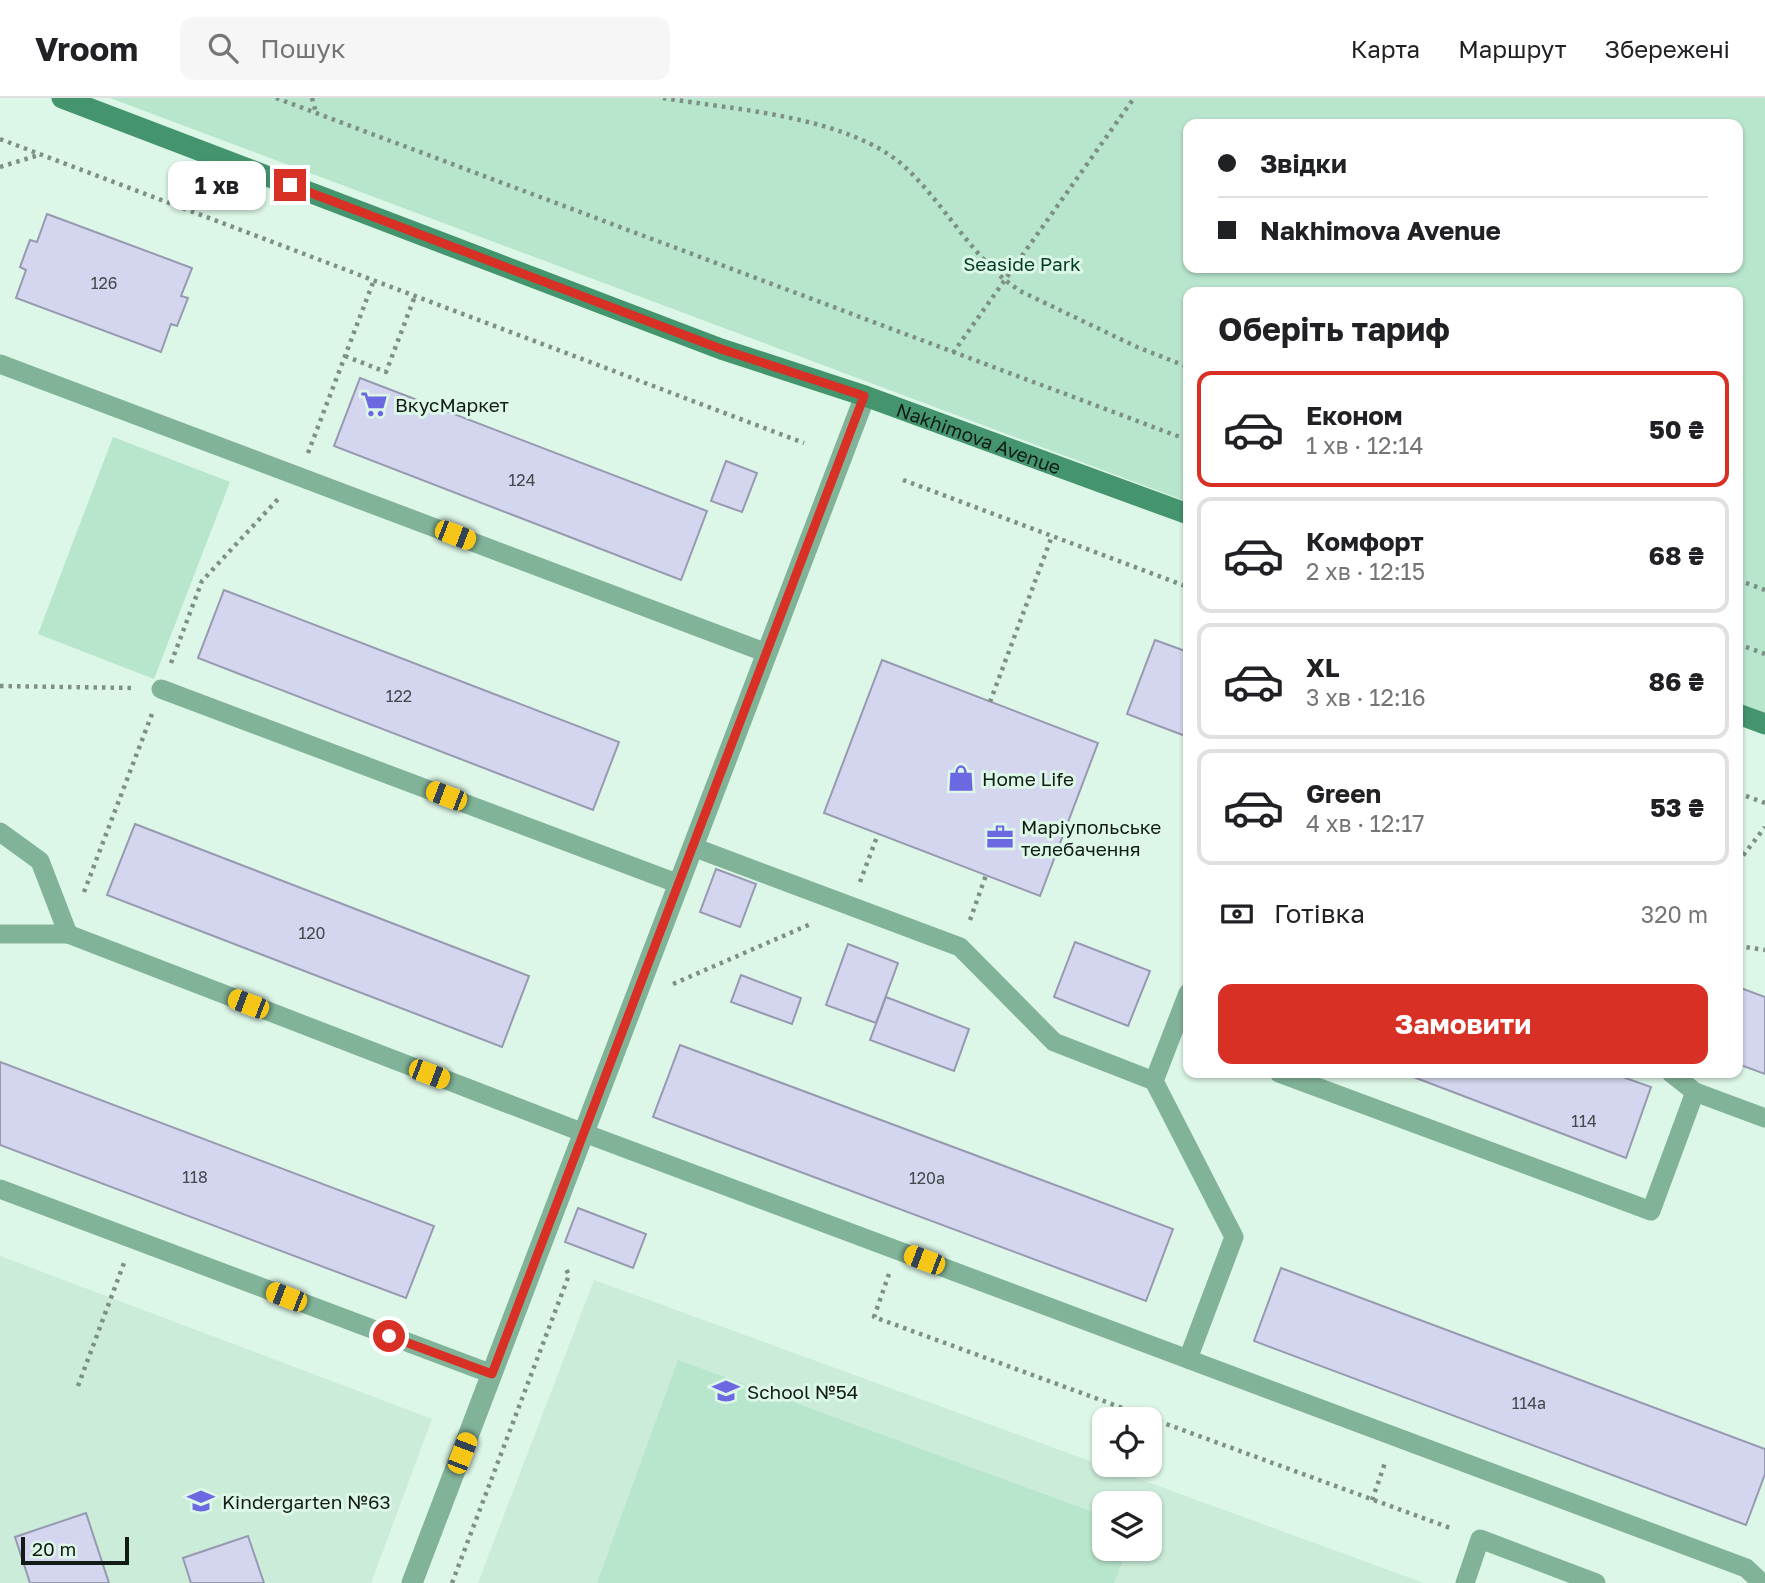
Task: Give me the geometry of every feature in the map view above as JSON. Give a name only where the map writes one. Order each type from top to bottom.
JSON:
[{"type":"main road","name":"Nakhimova Avenue","points":[[62,98],[721,349],[864,396],[1183,512]]},
{"type":"main road","points":[[1743,716],[1765,724]]},
{"type":"street","points":[[412,1583],[864,396]]},
{"type":"lane","points":[[0,364],[767,653]]},
{"type":"lane","points":[[161,689],[679,884]]},
{"type":"lane","points":[[0,832],[40,861],[68,934]]},
{"type":"lane","points":[[693,848],[960,947],[1054,1042],[1154,1081],[1234,1237],[1188,1359]]},
{"type":"lane","points":[[0,934],[68,934],[584,1133],[1746,1568],[1762,1583]]},
{"type":"lane","points":[[1154,1081],[1180,1036]]},
{"type":"lane","points":[[1292,1078],[1651,1211],[1695,1092]]},
{"type":"lane","points":[[1677,1078],[1695,1092],[1765,1118]]},
{"type":"lane","points":[[0,1189],[492,1374]]},
{"type":"lane","points":[[1465,1583],[1480,1539],[1596,1583]]},
{"type":"path","points":[[276,98],[1183,438]]},
{"type":"path","points":[[312,98],[317,113]]},
{"type":"path","points":[[663,98],[800,121],[869,145],[905,168],[1005,280],[1137,347],[1183,365]]},
{"type":"path","points":[[953,353],[1135,98]]},
{"type":"path","points":[[0,139],[804,443]]},
{"type":"path","points":[[0,167],[41,155]]},
{"type":"path","points":[[202,581],[299,476],[373,281]]},
{"type":"path","points":[[345,356],[386,372],[415,296]]},
{"type":"path","points":[[903,480],[1183,585]]},
{"type":"path","points":[[990,702],[1052,536]]},
{"type":"path","points":[[1743,582],[1765,590]]},
{"type":"path","points":[[1743,646],[1765,654]]},
{"type":"path","points":[[0,686],[161,689]]},
{"type":"path","points":[[68,934],[124,786]]},
{"type":"path","points":[[1743,795],[1765,803]]},
{"type":"path","points":[[1743,856],[1765,827]]},
{"type":"path","points":[[635,1000],[852,906],[878,834]]},
{"type":"path","points":[[960,947],[986,875]]},
{"type":"path","points":[[1743,947],[1765,950]]},
{"type":"path","points":[[452,1583],[569,1275],[545,1234]]},
{"type":"path","points":[[78,1386],[132,1239]]},
{"type":"path","points":[[898,1251],[874,1317],[1480,1539]]},
{"type":"path","points":[[1372,1500],[1395,1436]]},
{"type":"shaded area","name":"Kindergarten №63","points":[[0,1256],[432,1419],[371,1583],[0,1583]]},
{"type":"shaded area","name":"School №54","points":[[594,1280],[1092,1462],[1092,1477],[1134,1477],[1424,1583],[478,1583]]},
{"type":"green space","name":"Seaside Park","points":[[110,98],[1765,98],[1765,718],[1743,709],[1743,287],[1183,287],[1183,500]]},
{"type":"green space","points":[[113,437],[230,482],[154,679],[38,634]]},
{"type":"green space","points":[[678,1360],[1092,1512],[1092,1561],[1122,1561],[1114,1583],[597,1583]]},
{"type":"building","points":[[47,214],[192,268],[181,296],[188,298],[177,326],[171,324],[161,352],[16,298],[26,270],[20,267],[30,240],[37,242]]},
{"type":"building","points":[[360,378],[707,511],[681,580],[334,446]]},
{"type":"building","points":[[726,461],[757,473],[742,512],[711,501]]},
{"type":"building","points":[[224,590],[619,742],[593,810],[198,658]]},
{"type":"building","points":[[1155,640],[1183,650],[1183,735],[1127,714]]},
{"type":"building","points":[[882,660],[1098,743],[1040,896],[824,813]]},
{"type":"building","points":[[135,824],[529,976],[502,1047],[107,895]]},
{"type":"building","points":[[716,869],[756,884],[740,927],[700,912]]},
{"type":"building","points":[[1075,942],[1150,971],[1128,1026],[1054,997]]},
{"type":"building","points":[[848,944],[898,963],[876,1023],[826,1005]]},
{"type":"building","points":[[741,975],[801,998],[792,1024],[731,1002]]},
{"type":"building","points":[[1743,989],[1765,997],[1765,1074],[1743,1066]]},
{"type":"building","points":[[886,997],[969,1029],[954,1071],[870,1040]]},
{"type":"building","points":[[680,1045],[1173,1229],[1146,1301],[653,1117]]},
{"type":"building","points":[[0,1062],[434,1226],[406,1298],[0,1145]]},
{"type":"building","points":[[1416,1078],[1626,1078],[1651,1087],[1626,1158]]},
{"type":"building","points":[[578,1208],[646,1234],[633,1268],[565,1242]]},
{"type":"building","points":[[1281,1268],[1765,1449],[1765,1474],[1746,1525],[1254,1341]]},
{"type":"building","points":[[86,1513],[109,1583],[30,1583],[15,1537]]},
{"type":"building","points":[[248,1536],[264,1583],[191,1583],[183,1558]]},
{"type":"place","name":"ВкусМаркет","points":[[374,404]]},
{"type":"place","name":"Home Life","points":[[961,778]]},
{"type":"place","name":"Маріупольське телебачення","points":[[1000,837]]},
{"type":"place","name":"School №54","points":[[726,1391]]},
{"type":"place","name":"Kindergarten №63","points":[[201,1501]]},
{"type":"route","points":[[290,185],[721,349],[864,396],[492,1374],[389,1336]]}]
